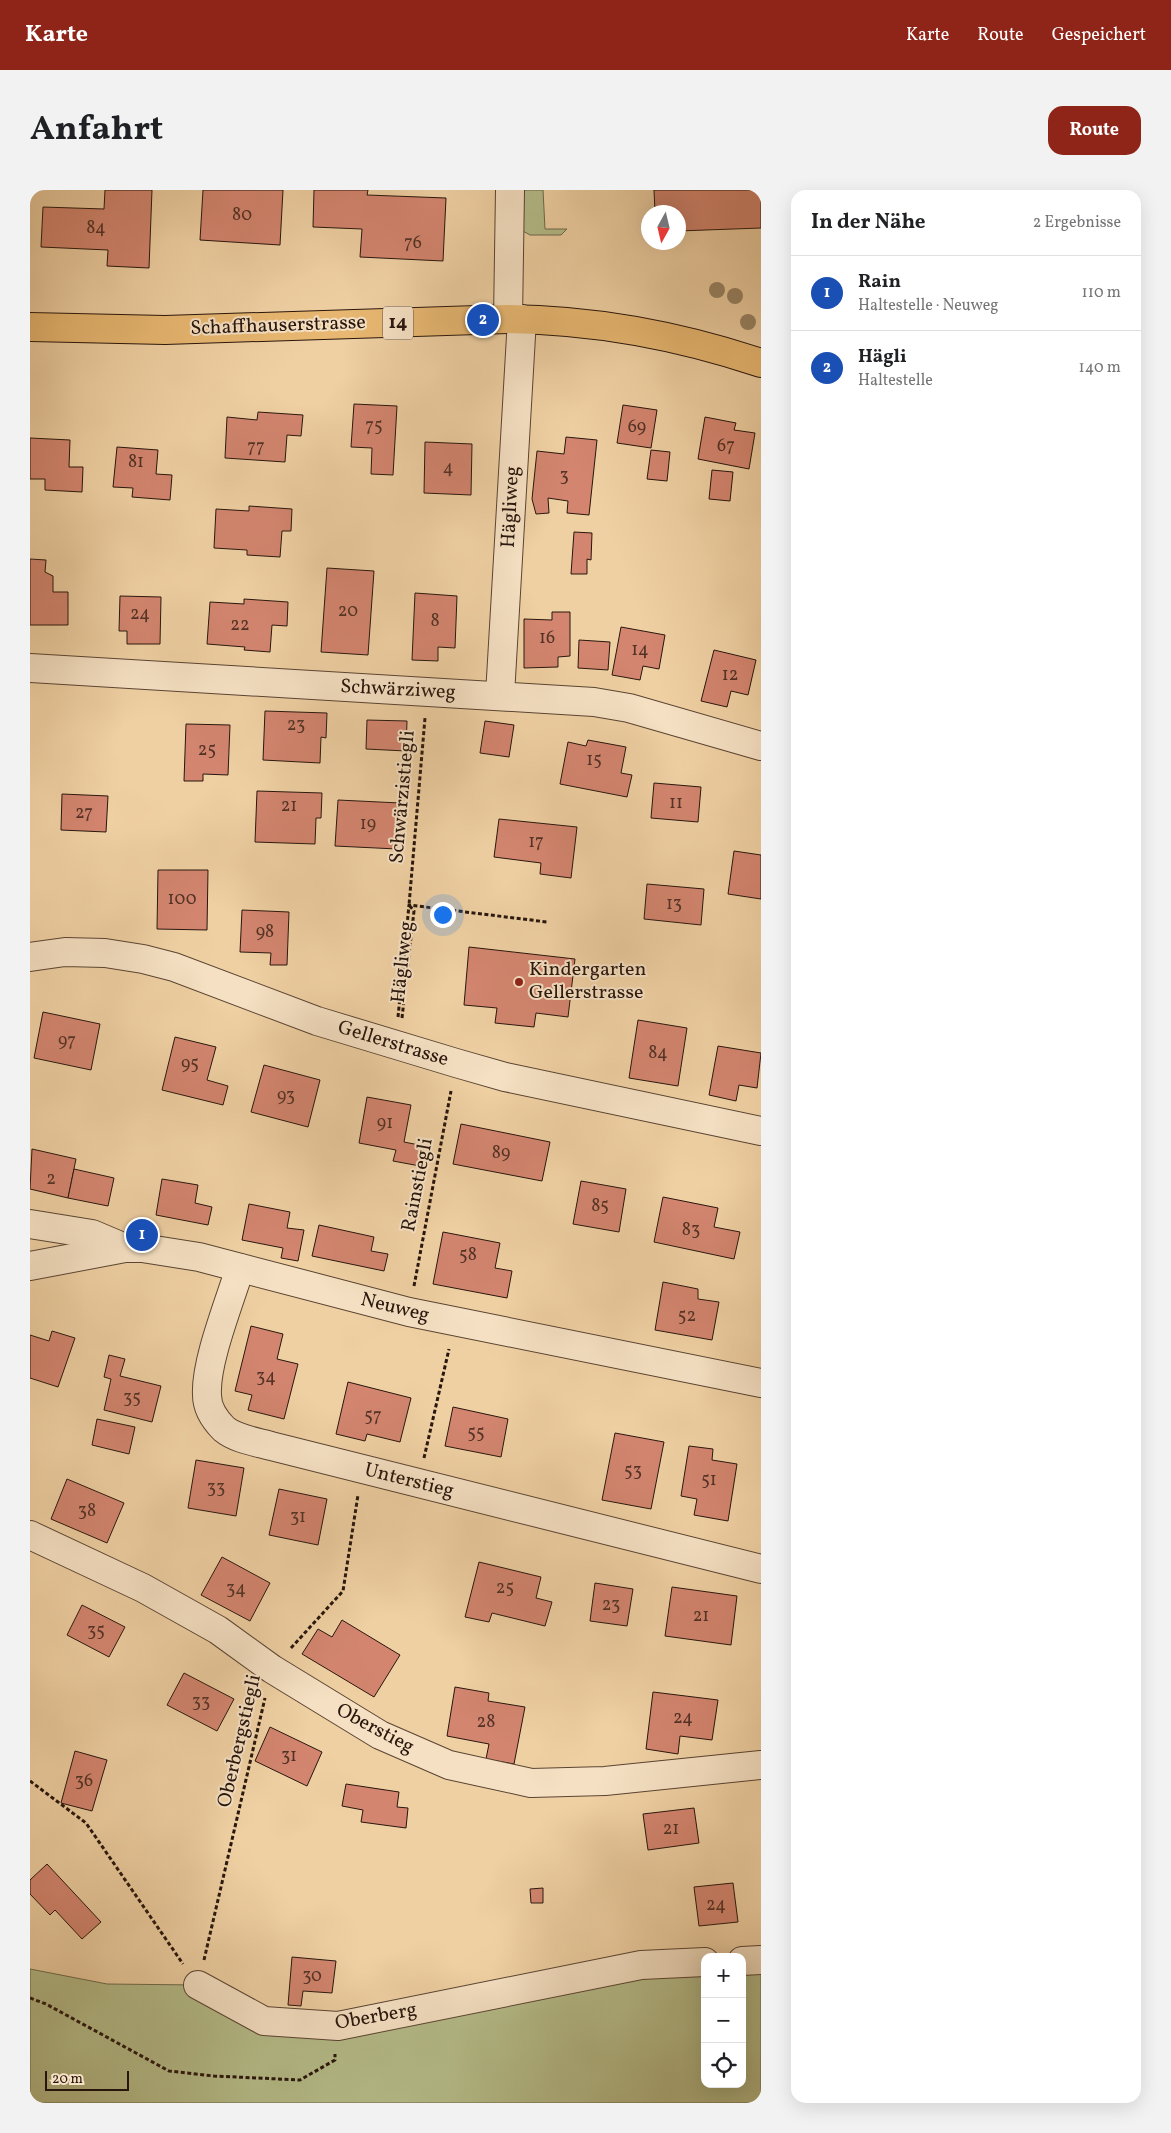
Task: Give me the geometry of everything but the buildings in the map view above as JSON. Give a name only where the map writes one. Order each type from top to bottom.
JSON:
[{"type":"main road","name":"Schaffhauserstrasse","points":[[30,326],[165,330],[515,319],[563,320],[631,329],[688,340],[761,363]]},
{"type":"street","name":"Hägliweg","points":[[500,695],[515,319],[510,190]]},
{"type":"street","name":"Schwärziweg","points":[[30,668],[500,695],[611,704],[761,746]]},
{"type":"street","name":"Gellerstrasse","points":[[30,957],[65,952],[105,953],[143,959],[174,967],[317,1021],[505,1077],[761,1131]]},
{"type":"street","points":[[33,1224],[92,1234],[125,1248]]},
{"type":"street","points":[[33,1224],[41,1245],[33,1265]]},
{"type":"street","name":"Neuweg","points":[[33,1265],[125,1248],[142,1248],[199,1258],[409,1312],[761,1383]]},
{"type":"street","name":"Unterstieg","points":[[240,1268],[210,1370],[206,1396],[213,1416],[226,1430],[248,1440],[761,1569]]},
{"type":"street","name":"Oberstieg","points":[[30,1535],[152,1593],[218,1630],[272,1669],[380,1735],[449,1765],[531,1783],[605,1780],[761,1765]]},
{"type":"street","points":[[746,1961],[761,1960]]},
{"type":"street","name":"Oberberg","points":[[198,1985],[264,2021],[338,2026],[641,1965],[701,1962]]},
{"type":"path","name":"Schwärzistiegli","points":[[409,905],[427,692]]},
{"type":"path","points":[[409,905],[547,922]]},
{"type":"path","name":"Hägliweg","points":[[398,1020],[409,905]]},
{"type":"path","name":"Rainstiegli","points":[[409,1312],[456,1063]]},
{"type":"path","points":[[418,1483],[456,1322]]},
{"type":"path","name":"Oberbergstiegli","points":[[198,1985],[272,1669],[343,1591],[362,1469]]},
{"type":"path","points":[[30,1781],[86,1822],[198,1985]]},
{"type":"path","points":[[30,1998],[46,2004],[169,2071],[214,2076],[300,2080],[335,2060],[338,2026]]},
{"type":"green space","points":[[519,190],[543,190],[545,229],[567,229],[561,235],[530,235],[521,230]]},
{"type":"green space","points":[[761,1960],[761,2103],[30,2103],[30,1969],[107,1984],[198,1985],[264,2021],[338,2026],[701,1963],[701,2088],[746,2088],[746,1961]]},
{"type":"place","name":"Hägli","points":[[483,320]]},
{"type":"place","name":"Kindergarten Gellerstrasse","points":[[519,982]]},
{"type":"place","name":"Rain","points":[[142,1235]]}]
